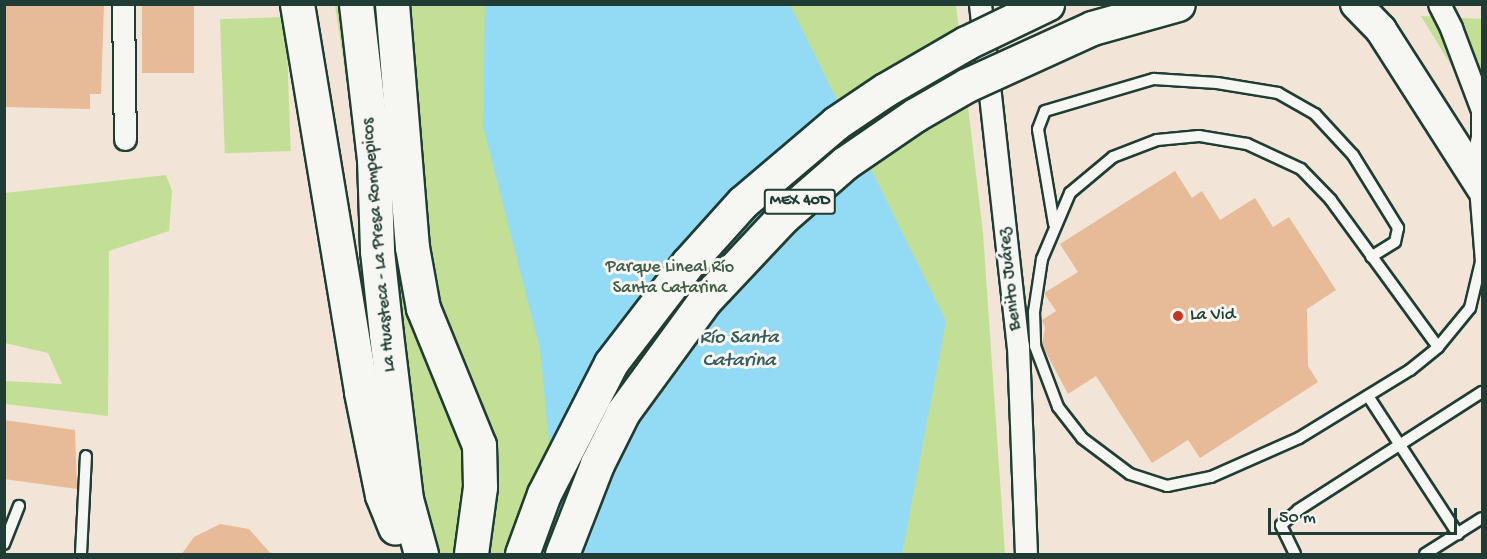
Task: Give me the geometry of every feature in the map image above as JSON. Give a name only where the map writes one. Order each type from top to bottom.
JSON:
[{"type":"main road","points":[[297,4],[361,392],[382,495],[397,542]]},
{"type":"main road","name":"La Huasteca - La Presa Rompepicos","points":[[342,4],[381,335],[406,500],[421,555]]},
{"type":"main road","name":"La Huasteca - La Presa Rompepicos","points":[[356,4],[374,159],[381,335],[397,542]]},
{"type":"main road","points":[[392,4],[412,247],[423,308],[470,414],[479,445],[480,487],[471,555]]},
{"type":"main road","name":"MEX 40D","points":[[522,555],[544,494],[611,363],[688,263],[743,202],[836,123],[885,90],[966,43],[1047,4]]},
{"type":"main road","name":"MEX 40D","points":[[562,555],[597,464],[623,412],[705,300],[783,217],[845,164],[915,115],[967,85],[1092,28],[1178,4]]},
{"type":"main road","points":[[1356,4],[1381,30],[1478,182]]},
{"type":"street","points":[[123,4],[125,139]]},
{"type":"street","name":"Benito Juárez","points":[[981,4],[1018,346],[1026,555]]},
{"type":"street","points":[[1438,4],[1451,28],[1482,110],[1478,182]]},
{"type":"lane","points":[[1054,225],[1038,129],[1046,111],[1154,79],[1217,83],[1278,93],[1315,114],[1353,155],[1398,228],[1395,242],[1371,257]]},
{"type":"lane","points":[[1438,347],[1330,200],[1301,169],[1247,144],[1199,136],[1157,141],[1113,157],[1070,193],[1054,225],[1042,259],[1034,312],[1040,363],[1058,407],[1082,438],[1130,474],[1167,486],[1211,477],[1299,438],[1368,396],[1438,347],[1470,308],[1481,262],[1478,182]]},
{"type":"lane","points":[[1295,555],[1281,525],[1298,510],[1482,392]]},
{"type":"lane","points":[[1368,396],[1458,534]]},
{"type":"lane","points":[[81,555],[86,456]]},
{"type":"lane","points":[[4,544],[19,506]]},
{"type":"lane","points":[[1425,555],[1482,518]]},
{"type":"green space","name":"Río Santa Catarina","points":[[335,5],[956,5],[983,233],[1005,554],[416,554]]},
{"type":"green space","points":[[1421,16],[1482,19],[1482,116]]},
{"type":"green space","points":[[286,17],[291,151],[225,153],[220,19]]},
{"type":"green space","points":[[166,175],[172,191],[169,231],[109,251],[108,416],[5,404],[5,381],[62,384],[48,353],[5,343],[5,193]]},
{"type":"water","name":"Río Santa Catarina","points":[[485,5],[790,5],[946,321],[902,554],[560,554],[540,349],[483,126]]},
{"type":"building","points":[[4,4],[104,4],[101,94],[90,94],[90,109],[4,107]]},
{"type":"building","points":[[142,4],[194,4],[194,73],[142,73]]},
{"type":"building","name":"La Vid","points":[[1175,171],[1192,198],[1202,191],[1220,220],[1255,198],[1273,227],[1289,217],[1336,290],[1307,309],[1308,366],[1318,382],[1200,458],[1188,440],[1152,463],[1096,376],[1068,394],[1042,345],[1045,328],[1042,320],[1056,311],[1044,293],[1078,272],[1060,244]]},
{"type":"building","points":[[4,420],[75,430],[77,489],[4,479]]},
{"type":"building","points":[[220,524],[249,529],[272,555],[181,555],[194,537]]},
{"type":"place","name":"La Vid","points":[[1178,316]]},
{"type":"park label","name":"Parque Lineal Río Santa Catarina","points":[[670,279]]}]
